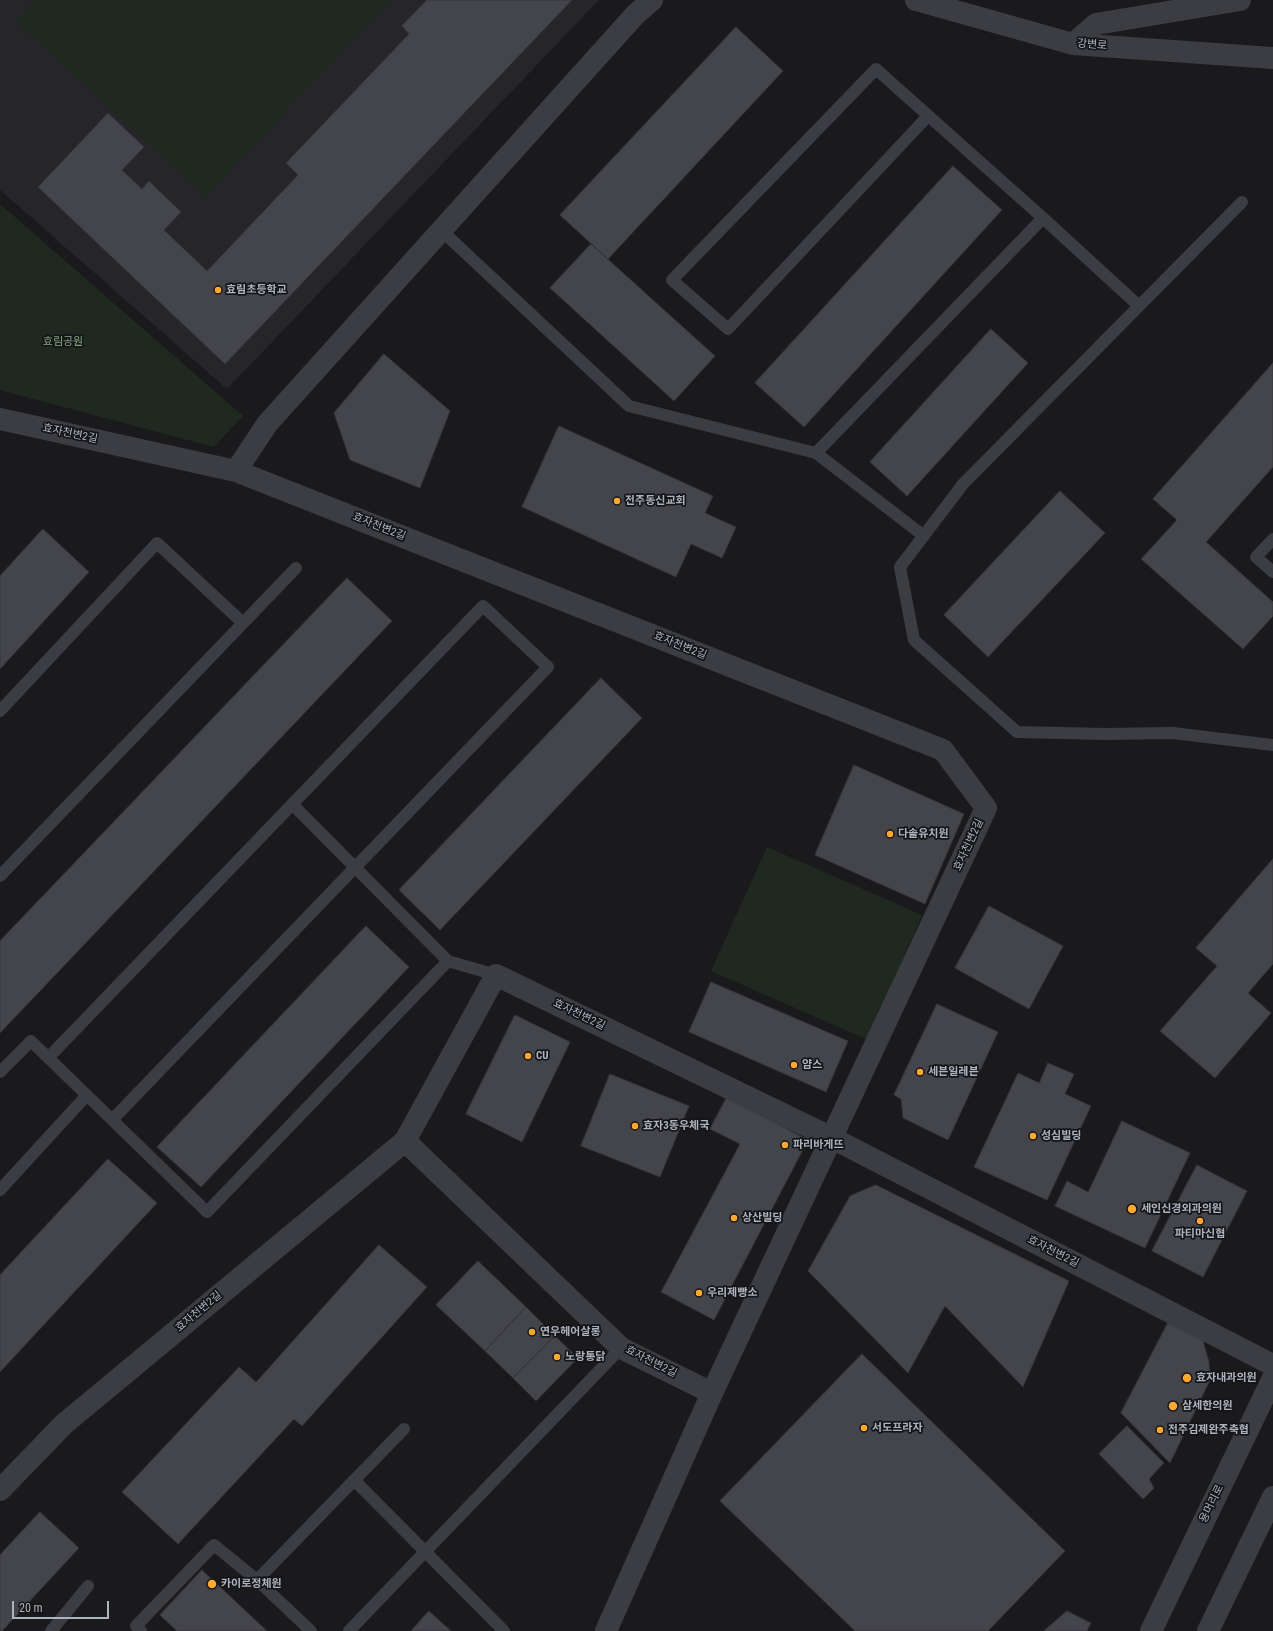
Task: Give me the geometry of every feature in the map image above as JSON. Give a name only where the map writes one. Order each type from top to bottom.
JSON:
[{"type":"street","points":[[236,471],[267,424],[635,15],[652,0]]},
{"type":"street","name":"강변로","points":[[916,0],[1073,44],[1273,58]]},
{"type":"street","points":[[1073,44],[1096,24],[1240,0]]},
{"type":"street","name":"효자천변2길","points":[[0,419],[236,471],[943,750],[986,808],[712,1393],[606,1631]]},
{"type":"street","name":"효자천변2길","points":[[0,1490],[64,1424],[405,1141],[496,975],[832,1138],[1273,1365]]},
{"type":"street","name":"효자천변2길","points":[[405,1141],[622,1348],[712,1393]]},
{"type":"street","name":"용머리로","points":[[1151,1631],[1273,1378]]},
{"type":"street","points":[[1208,1631],[1268,1521],[1273,1497]]},
{"type":"lane","points":[[928,116],[728,329],[672,280],[876,69],[1139,306]]},
{"type":"lane","points":[[1242,202],[963,484],[900,568],[914,640],[1017,732],[1106,734],[1173,733],[1273,745]]},
{"type":"lane","points":[[816,453],[1043,218]]},
{"type":"lane","points":[[441,230],[629,406],[816,453],[924,536]]},
{"type":"lane","points":[[1273,539],[1256,557],[1273,572]]},
{"type":"lane","points":[[0,711],[157,543],[243,623]]},
{"type":"lane","points":[[0,876],[296,568]]},
{"type":"lane","points":[[48,1058],[483,606],[548,667],[112,1120]]},
{"type":"lane","points":[[292,804],[448,961],[496,975]]},
{"type":"lane","points":[[0,1072],[31,1041],[207,1212],[448,961]]},
{"type":"lane","points":[[0,1190],[87,1095]]},
{"type":"lane","points":[[349,1631],[622,1348]]},
{"type":"lane","points":[[257,1580],[404,1429]]},
{"type":"lane","points":[[354,1480],[504,1631]]},
{"type":"lane","points":[[141,1631],[136,1626],[214,1545],[257,1580],[311,1631]]},
{"type":"lane","points":[[51,1631],[88,1586]]},
{"type":"shaded area","name":"효림초등학교","points":[[0,0],[599,0],[227,389],[0,190]]},
{"type":"green space","points":[[35,0],[389,0],[206,197],[15,21]]},
{"type":"green space","name":"효림공원","points":[[0,204],[243,416],[214,447],[0,390]]},
{"type":"green space","points":[[767,847],[922,915],[868,1040],[711,971]]},
{"type":"building","points":[[427,0],[572,0],[225,364],[38,187],[108,113],[144,147],[122,170],[142,189],[149,181],[181,212],[164,230],[207,271],[298,175],[286,163],[409,34],[402,26]]},
{"type":"building","points":[[736,27],[783,71],[608,259],[560,215]]},
{"type":"building","points":[[953,166],[1002,210],[804,427],[755,383]]},
{"type":"building","points":[[591,244],[715,356],[674,401],[550,288]]},
{"type":"building","points":[[991,329],[1028,363],[907,496],[870,462]]},
{"type":"building","points":[[384,354],[450,411],[420,488],[350,460],[334,413]]},
{"type":"building","points":[[1273,363],[1273,467],[1206,542],[1273,602],[1273,616],[1243,649],[1141,559],[1177,520],[1153,499]]},
{"type":"building","name":"전주동신교회","points":[[559,426],[713,496],[705,513],[736,527],[722,558],[691,544],[676,577],[522,507]]},
{"type":"building","points":[[1060,491],[1105,533],[988,657],[944,615]]},
{"type":"building","points":[[43,529],[89,572],[0,669],[0,576]]},
{"type":"building","points":[[347,578],[392,621],[0,1033],[0,941]]},
{"type":"building","points":[[601,678],[642,718],[440,930],[399,890]]},
{"type":"building","name":"다솔유치원","points":[[854,765],[964,814],[925,904],[815,855]]},
{"type":"building","points":[[1273,859],[1273,964],[1248,993],[1271,1013],[1215,1078],[1160,1031],[1217,966],[1196,948]]},
{"type":"building","points":[[989,906],[1063,946],[1029,1009],[955,968]]},
{"type":"building","points":[[366,926],[409,967],[201,1187],[157,1147]]},
{"type":"building","points":[[711,982],[848,1041],[826,1092],[689,1032]]},
{"type":"building","points":[[937,1004],[998,1032],[948,1140],[903,1118],[901,1099],[894,1095]]},
{"type":"building","points":[[515,1015],[570,1042],[522,1142],[466,1114]]},
{"type":"building","name":"성심빌딩","points":[[1048,1063],[1074,1074],[1065,1094],[1091,1106],[1047,1200],[974,1167],[1018,1073],[1039,1083]]},
{"type":"building","name":"효자3동우체국","points":[[610,1074],[689,1106],[660,1177],[581,1146]]},
{"type":"building","name":"상산빌딩","points":[[727,1097],[808,1140],[714,1320],[661,1292],[740,1144],[710,1129]]},
{"type":"building","points":[[1122,1121],[1190,1153],[1145,1248],[1055,1206],[1067,1181],[1088,1192]]},
{"type":"building","points":[[108,1159],[157,1203],[0,1372],[0,1275]]},
{"type":"building","name":"파티마신협","points":[[1197,1165],[1247,1191],[1203,1277],[1152,1251]]},
{"type":"building","points":[[876,1185],[1069,1281],[1023,1387],[945,1306],[908,1373],[808,1271],[850,1196]]},
{"type":"building","points":[[379,1245],[427,1287],[302,1426],[294,1419],[178,1544],[122,1492],[239,1367],[256,1382]]},
{"type":"building","points":[[478,1261],[526,1307],[485,1351],[436,1305]]},
{"type":"building","points":[[526,1307],[555,1336],[513,1378],[485,1351]]},
{"type":"building","points":[[1171,1317],[1203,1341],[1209,1362],[1210,1380],[1170,1463],[1121,1413]]},
{"type":"building","points":[[555,1336],[578,1358],[536,1401],[513,1378]]},
{"type":"building","name":"서도프라자","points":[[862,1354],[1065,1551],[988,1631],[855,1631],[720,1501]]},
{"type":"building","points":[[1127,1426],[1164,1463],[1149,1479],[1154,1488],[1143,1499],[1099,1454]]},
{"type":"building","points":[[40,1512],[79,1548],[2,1631],[0,1631],[0,1555]]},
{"type":"building","points":[[202,1570],[267,1631],[177,1631],[160,1615]]},
{"type":"building","points":[[429,1611],[451,1631],[411,1631]]},
{"type":"building","points":[[1067,1611],[1091,1623],[1087,1631],[1044,1631]]},
{"type":"place","name":"효림초등학교","points":[[218,290]]},
{"type":"place","name":"전주동신교회","points":[[617,501]]},
{"type":"place","name":"다솔유치원","points":[[890,834]]},
{"type":"place","name":"CU","points":[[528,1056]]},
{"type":"place","name":"얌스","points":[[794,1065]]},
{"type":"place","name":"세븐일레븐","points":[[920,1072]]},
{"type":"place","name":"효자3동우체국","points":[[635,1126]]},
{"type":"place","name":"성심빌딩","points":[[1033,1136]]},
{"type":"place","name":"파리바게뜨","points":[[785,1145]]},
{"type":"place","name":"세인신경외과의원","points":[[1132,1209]]},
{"type":"place","name":"상산빌딩","points":[[734,1218]]},
{"type":"place","name":"파티마신협","points":[[1200,1221]]},
{"type":"place","name":"우리제빵소","points":[[699,1293]]},
{"type":"place","name":"연우헤어살롱","points":[[532,1332]]},
{"type":"place","name":"노랑통닭","points":[[557,1357]]},
{"type":"place","name":"효자내과의원","points":[[1187,1378]]},
{"type":"place","name":"삼세한의원","points":[[1173,1406]]},
{"type":"place","name":"서도프라자","points":[[864,1428]]},
{"type":"place","name":"전주김제완주축협","points":[[1160,1430]]},
{"type":"place","name":"카이로정체원","points":[[212,1584]]}]
